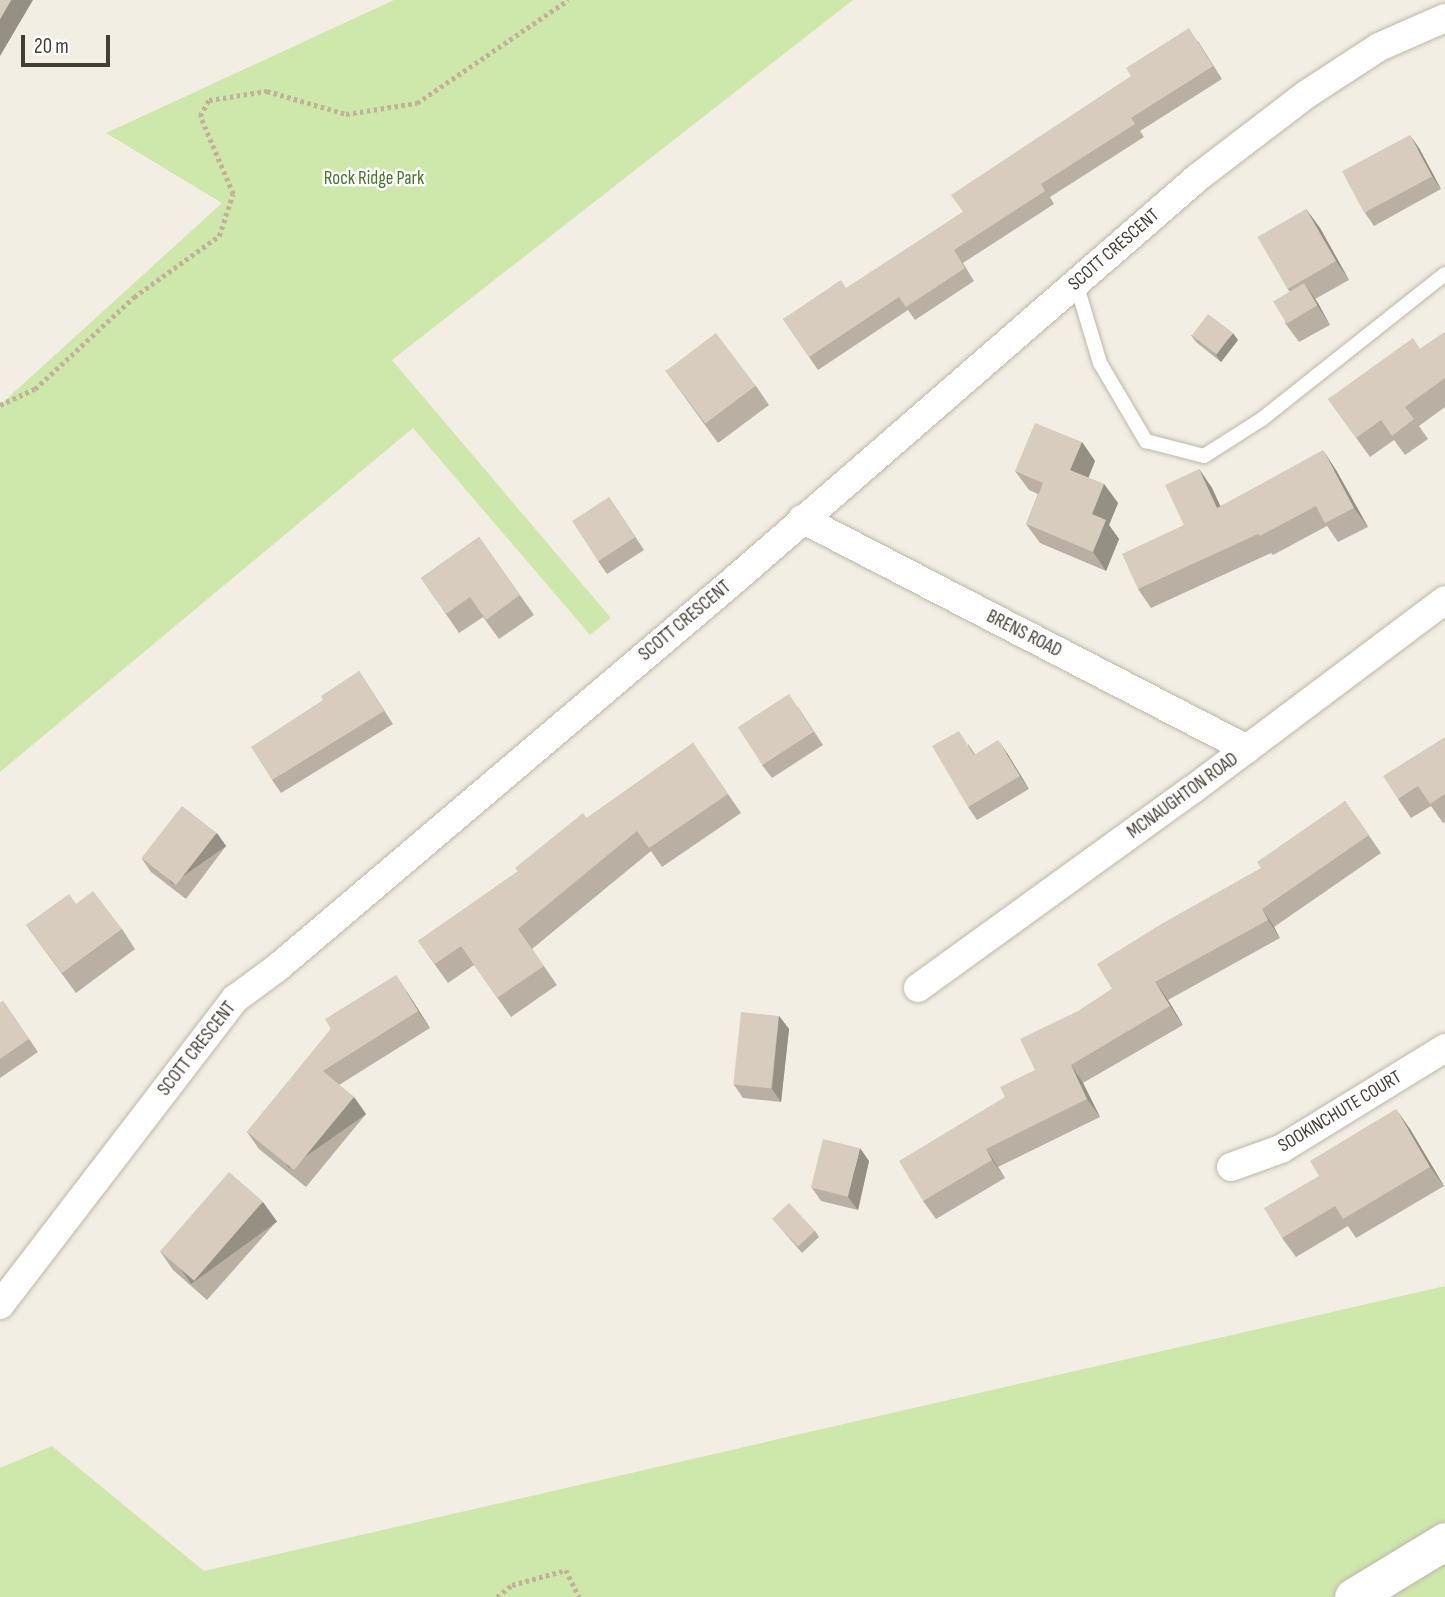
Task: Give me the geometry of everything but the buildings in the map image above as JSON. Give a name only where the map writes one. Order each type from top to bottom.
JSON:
[{"type":"street","name":"SCOTT CRESCENT","points":[[0,1304],[235,999],[277,968],[732,582],[1197,178],[1307,94],[1379,47],[1445,18]]},
{"type":"street","name":"BRENS ROAD","points":[[802,519],[1247,749]]},
{"type":"street","name":"MCNAUGHTON ROAD","points":[[918,988],[1247,749],[1445,600]]},
{"type":"street","name":"SOOKINCHUTE COURT","points":[[1231,1167],[1281,1149],[1445,1048]]},
{"type":"street","points":[[1353,1597],[1445,1541]]},
{"type":"lane","points":[[1076,283],[1100,362],[1146,441],[1204,456],[1262,419],[1445,274]]},
{"type":"path","points":[[0,405],[35,388],[134,297],[219,236],[233,194],[200,116],[209,100],[267,90],[346,114],[417,103],[568,0]]},
{"type":"path","points":[[497,1597],[512,1585],[566,1570],[579,1597]]},
{"type":"green space","name":"Rock Ridge Park","points":[[394,0],[853,0],[392,360],[611,618],[590,635],[413,428],[0,772],[0,405],[222,203],[106,133]]},
{"type":"green space","points":[[1445,1286],[1445,1597],[0,1597],[0,1468],[52,1446],[204,1571]]}]
